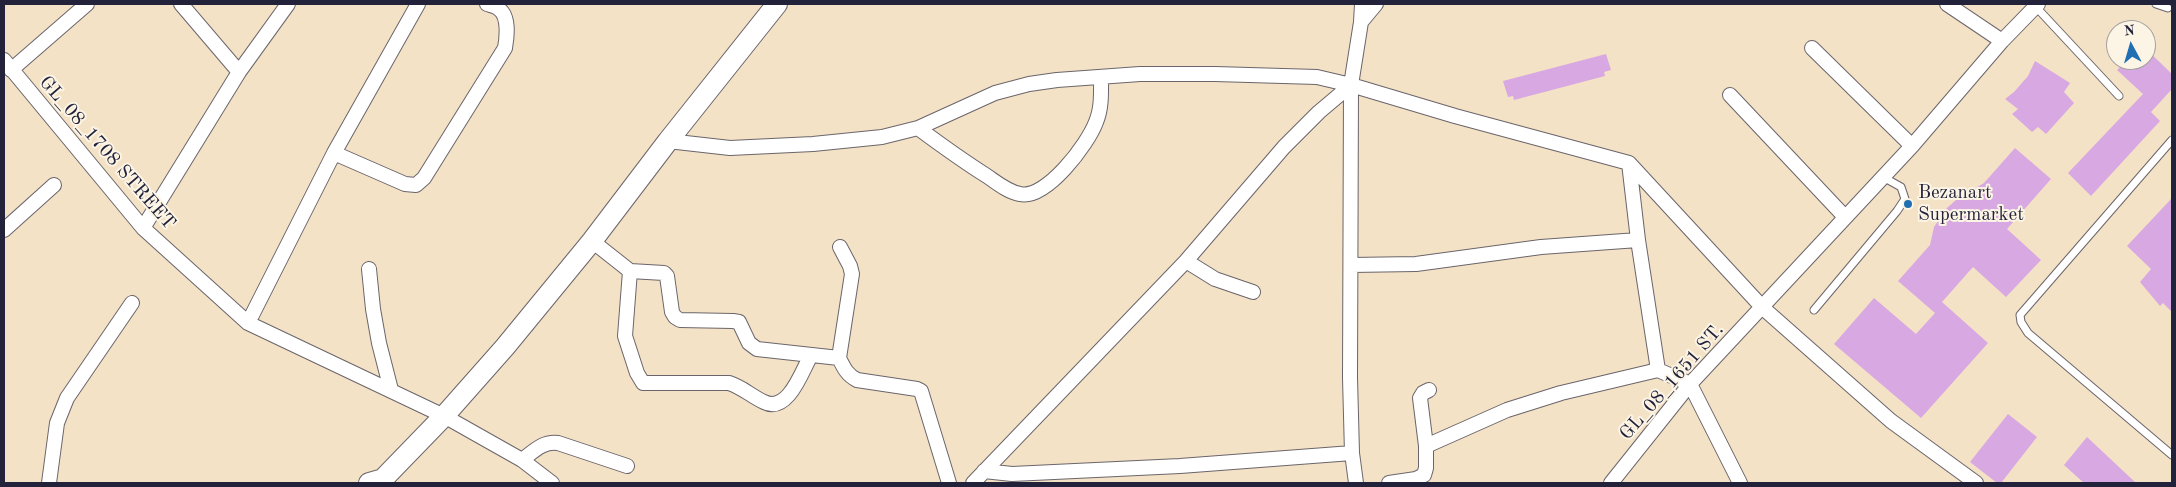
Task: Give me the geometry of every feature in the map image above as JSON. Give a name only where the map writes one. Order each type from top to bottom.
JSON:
[{"type":"main road","points":[[377,482],[444,416],[505,347],[592,241],[668,141],[777,4]]},
{"type":"street","points":[[7,65],[87,4]]},
{"type":"street","points":[[181,4],[239,72]]},
{"type":"street","points":[[143,228],[239,72],[288,4]]},
{"type":"street","points":[[248,322],[334,153],[418,4]]},
{"type":"street","points":[[334,153],[405,184],[416,185],[424,178],[505,48],[507,37],[503,14],[499,9],[487,4]]},
{"type":"street","points":[[1356,483],[1352,453],[1351,85],[1362,4]]},
{"type":"street","points":[[1361,22],[1376,4]]},
{"type":"street","points":[[1947,4],[2002,41]]},
{"type":"street","name":"GL_08_1651 ST.","points":[[1611,483],[1690,384],[1884,177],[2002,41],[2037,5]]},
{"type":"street","points":[[1812,48],[1912,146]]},
{"type":"street","name":"GL_08_1708 STREET","points":[[7,65],[143,228],[248,322],[444,416],[522,460],[552,483]]},
{"type":"street","points":[[668,141],[730,148],[882,137],[918,128],[996,93],[1029,84],[1101,77],[1215,74],[1317,77],[1351,85],[1455,116],[1629,163],[1763,308],[1891,421],[1976,483]]},
{"type":"street","points":[[918,128],[950,152],[1004,187],[1021,195],[1037,193],[1050,184],[1081,149],[1096,122],[1101,100],[1101,77]]},
{"type":"street","points":[[973,483],[1186,261],[1284,147],[1319,112],[1351,85]]},
{"type":"street","points":[[1730,95],[1845,217]]},
{"type":"street","points":[[1629,163],[1638,240],[1658,370]]},
{"type":"street","points":[[4,230],[54,186]]},
{"type":"street","points":[[1351,265],[1416,264],[1541,247],[1638,240]]},
{"type":"street","points":[[592,241],[630,271],[664,273],[667,276],[672,312],[680,320],[740,322],[752,347],[840,358]]},
{"type":"street","points":[[840,247],[852,274],[840,358],[848,376],[857,380],[917,388],[921,391],[949,483]]},
{"type":"street","points":[[1186,261],[1215,279],[1253,292]]},
{"type":"street","points":[[369,269],[377,334],[391,390]]},
{"type":"street","points":[[630,271],[625,336],[637,373],[643,383],[729,383],[738,386],[765,403],[773,404],[787,398],[811,355]]},
{"type":"street","points":[[48,483],[60,412],[132,303]]},
{"type":"street","points":[[1426,446],[1507,410],[1561,393],[1658,370],[1690,384],[1740,483]]},
{"type":"street","points":[[1389,483],[1416,479],[1424,475],[1426,468],[1426,446],[1420,398],[1423,393],[1430,390]]},
{"type":"street","points":[[522,460],[544,444],[558,442],[627,466]]},
{"type":"street","points":[[984,471],[1012,479],[1352,453]]},
{"type":"lane","points":[[2156,4],[2168,8]]},
{"type":"lane","points":[[2037,5],[2119,96]]},
{"type":"lane","points":[[2172,140],[2020,315],[2021,322],[2028,333],[2172,455]]},
{"type":"lane","points":[[1814,310],[1905,199],[1901,187],[1884,177]]},
{"type":"building","points":[[1606,54],[1611,70],[1604,72],[1605,76],[1514,100],[1513,96],[1508,97],[1503,81]]},
{"type":"building","points":[[2156,59],[2172,74],[2172,89],[2151,112],[2160,121],[2091,196],[2068,173],[2143,94],[2117,70],[2156,70]]},
{"type":"building","points":[[2035,61],[2070,83],[2064,92],[2074,103],[2046,134],[2038,127],[2032,132],[2012,114],[2018,109],[2005,99],[2028,76]]},
{"type":"building","points":[[2015,148],[2051,179],[2007,229],[2041,260],[2006,297],[1973,267],[1942,302],[1988,343],[1921,418],[1834,344],[1874,298],[1916,334],[1935,313],[1898,281],[1930,245],[1934,227],[1947,208],[1956,200],[1984,183]]},
{"type":"building","points":[[2172,198],[2172,312],[2163,303],[2160,306],[2140,282],[2151,269],[2127,246]]},
{"type":"building","points":[[2008,414],[2037,437],[2001,483],[1997,483],[1970,462]]},
{"type":"building","points":[[2087,437],[2136,483],[2084,483],[2064,465]]},
{"type":"place","name":"Bezanart Supermarket","points":[[1908,204]]}]
